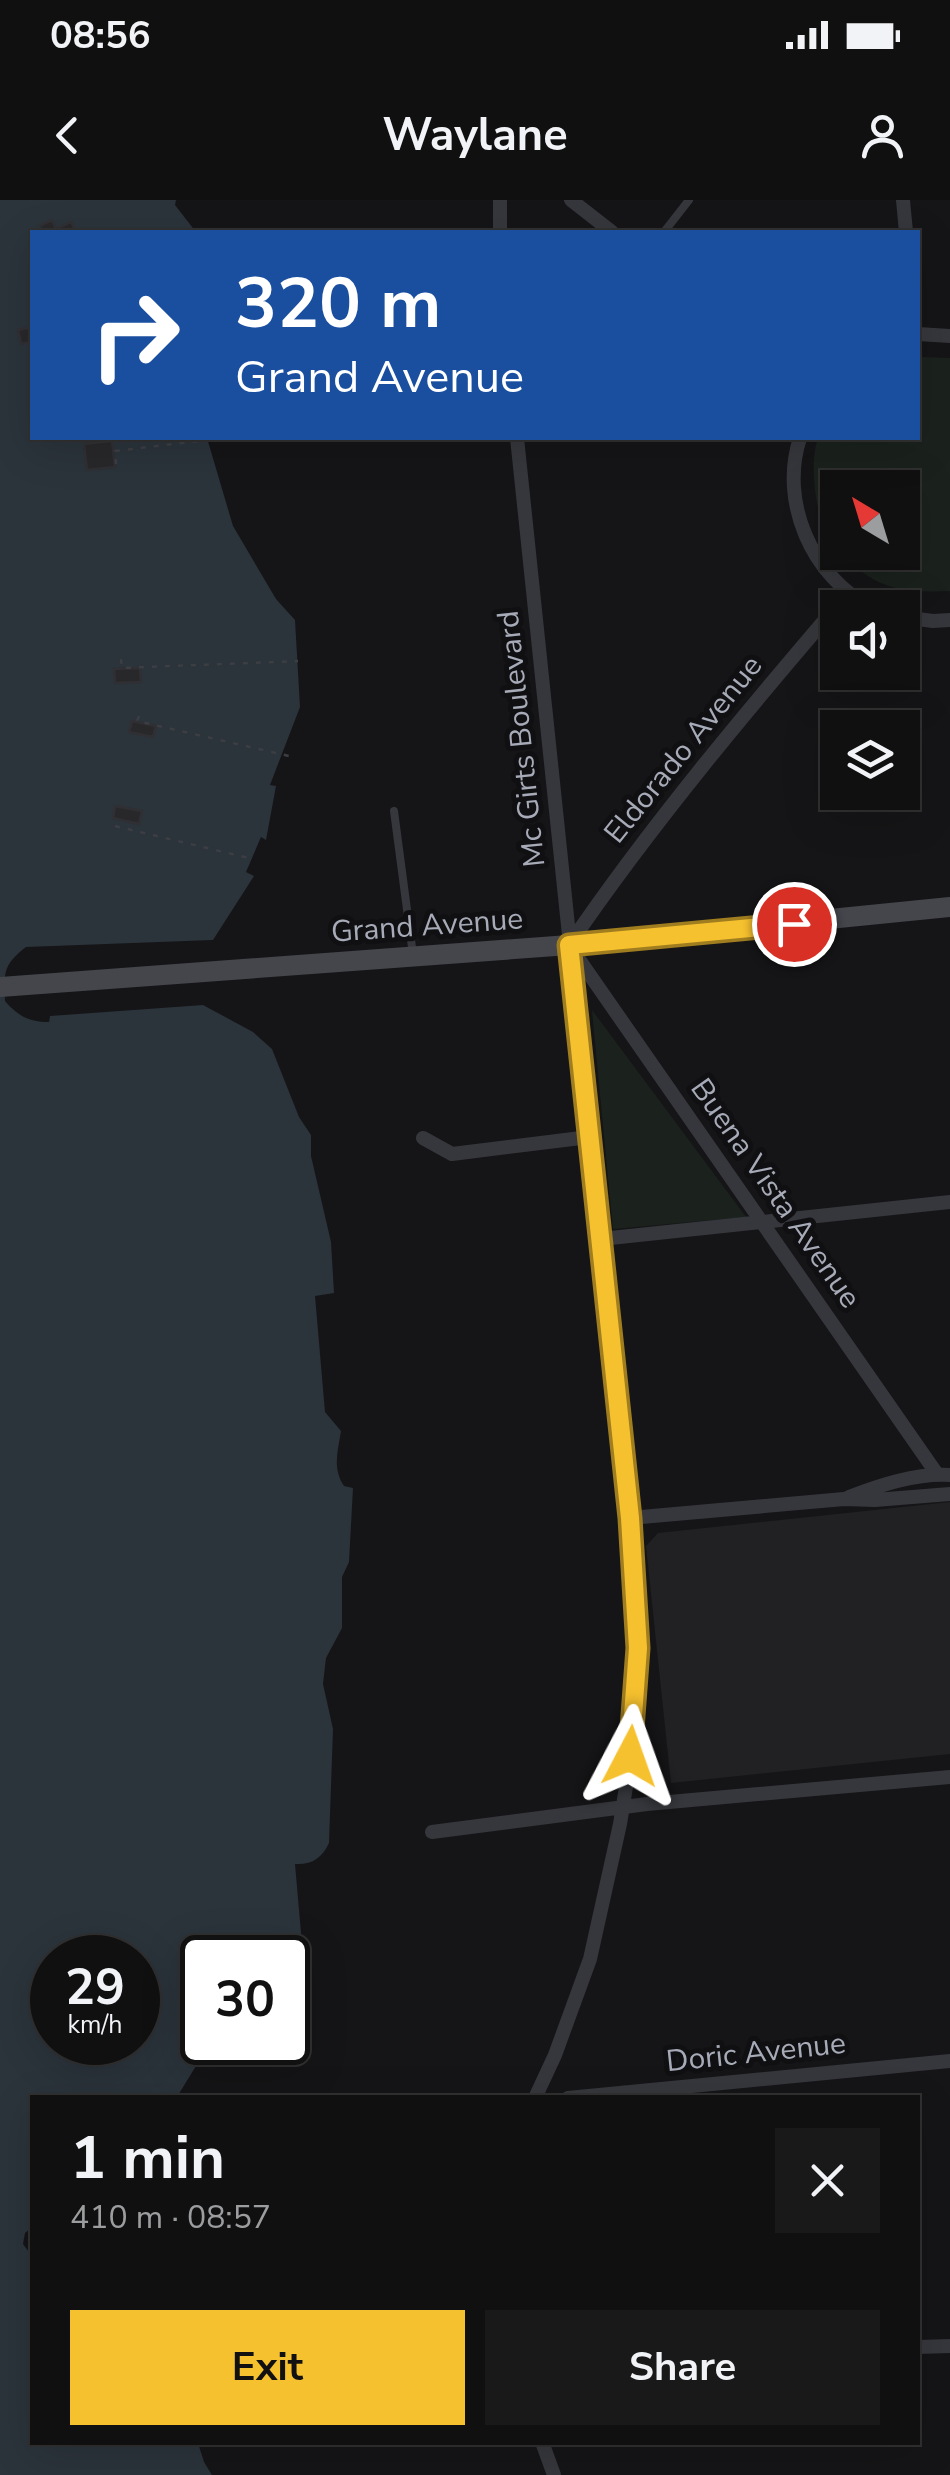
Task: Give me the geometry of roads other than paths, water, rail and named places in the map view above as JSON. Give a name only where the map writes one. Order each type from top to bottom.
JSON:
[{"type":"main road","name":"Grand Avenue","points":[[0,988],[569,945],[950,907]]},
{"type":"street","points":[[500,200],[500,230]]},
{"type":"street","points":[[572,200],[610,230]]},
{"type":"street","points":[[904,200],[906,230]]},
{"type":"street","points":[[920,334],[950,336]]},
{"type":"street","name":"Mc Girts Boulevard","points":[[517,440],[630,1518],[638,1648],[622,1808],[590,1959],[537,2095]]},
{"type":"street","points":[[799,440],[792,481],[796,509],[812,548],[844,590]]},
{"type":"street","points":[[920,620],[950,620]]},
{"type":"street","name":"Eldorado Avenue","points":[[569,945],[620,871],[820,626]]},
{"type":"street","name":"Buena Vista Avenue","points":[[569,945],[944,1474]]},
{"type":"street","points":[[423,1138],[452,1154],[589,1137]]},
{"type":"street","points":[[601,1239],[950,1202]]},
{"type":"street","points":[[844,1498],[879,1485],[944,1474]]},
{"type":"street","points":[[630,1518],[844,1498],[875,1500],[950,1494]]},
{"type":"street","points":[[432,1832],[622,1808],[950,1777]]},
{"type":"street","name":"Doric Avenue","points":[[598,2095],[950,2060]]},
{"type":"street","points":[[920,2348],[950,2346]]},
{"type":"street","points":[[543,2445],[554,2475]]},
{"type":"lane","points":[[666,230],[689,200]]},
{"type":"lane","points":[[394,811],[413,956]]}]
